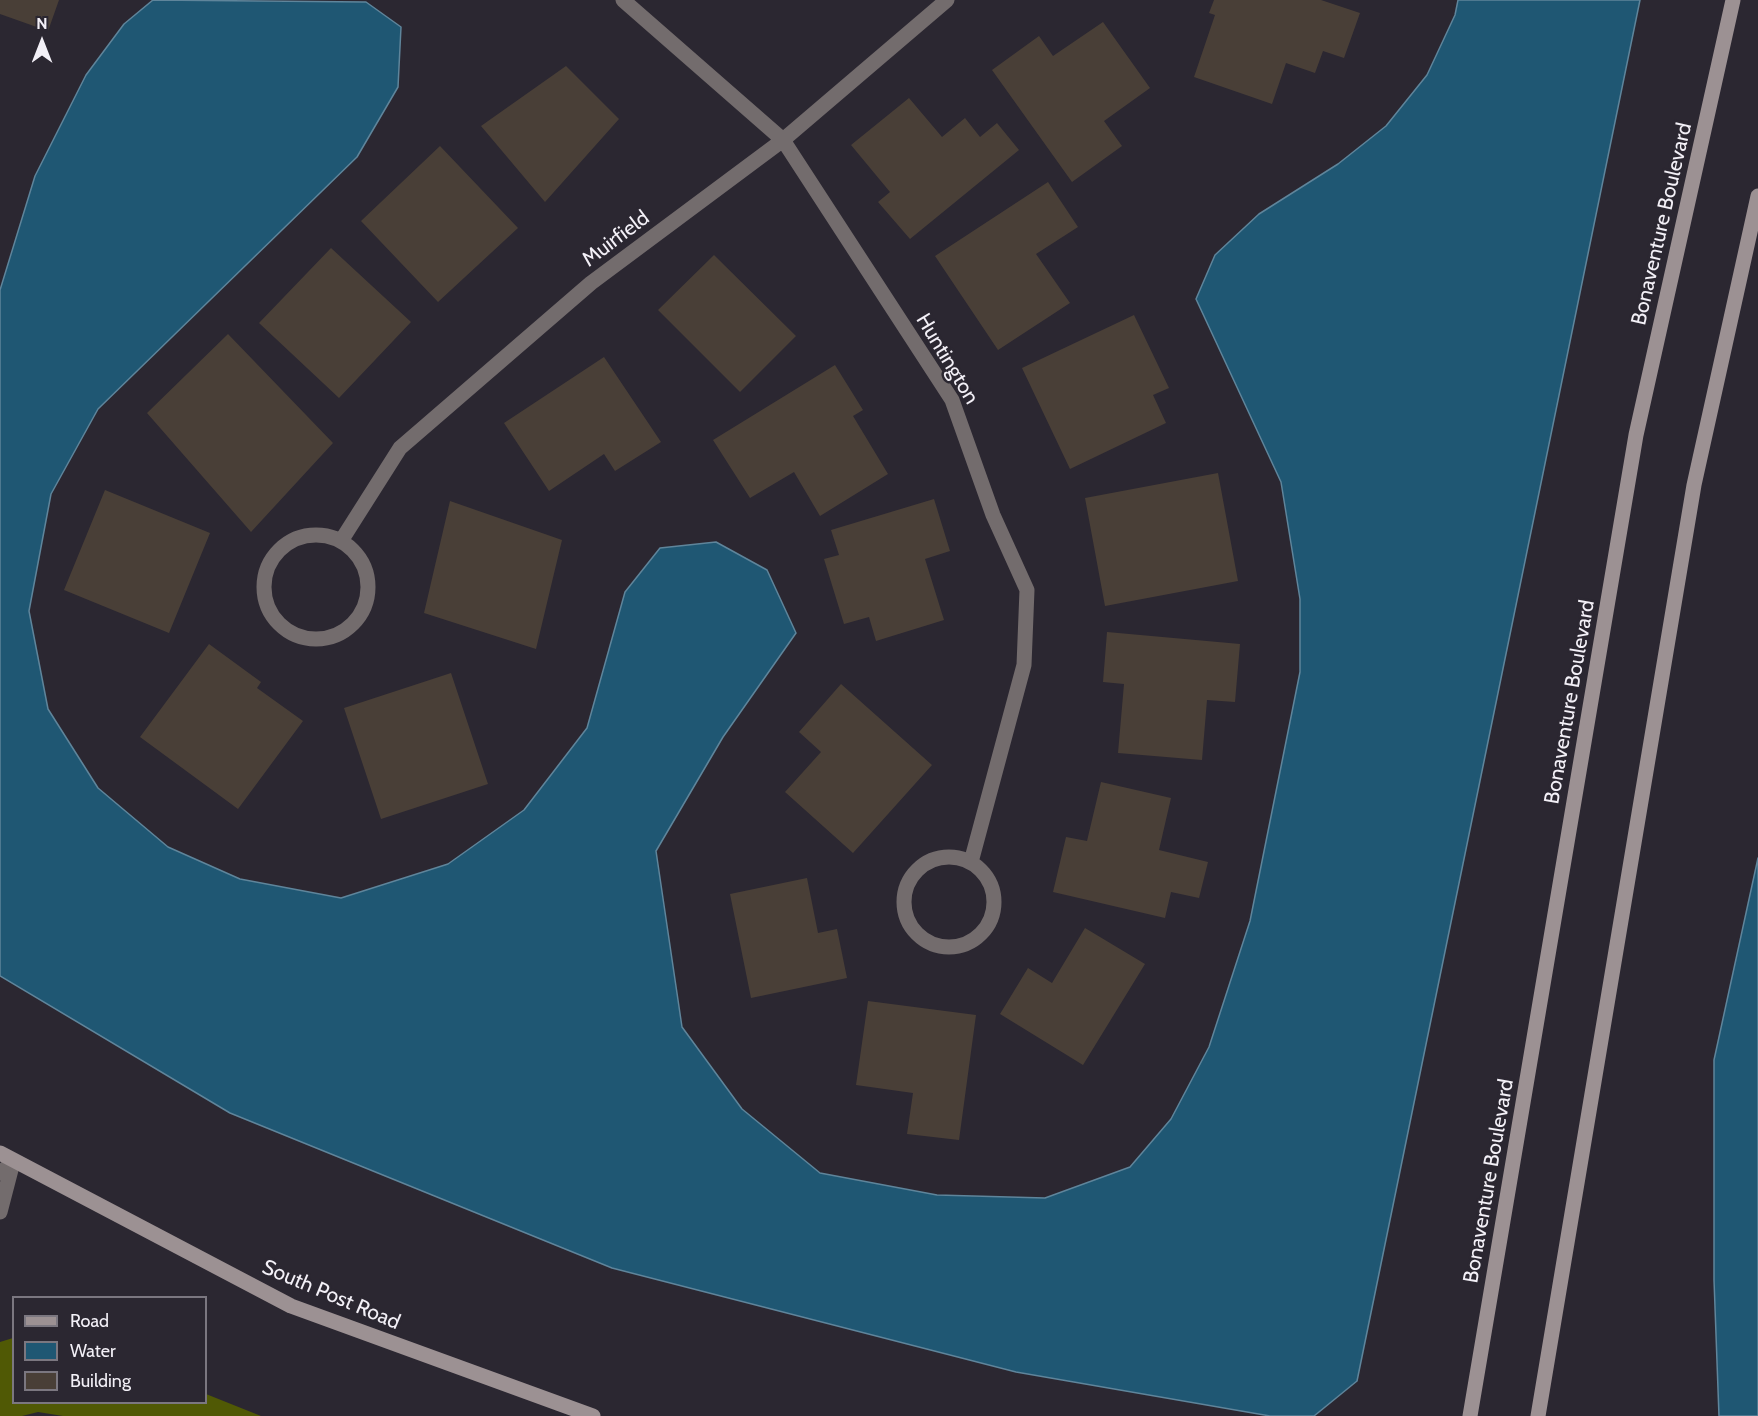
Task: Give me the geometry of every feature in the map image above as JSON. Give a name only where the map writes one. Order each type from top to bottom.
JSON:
[{"type":"main road","name":"Bonaventure Boulevard","points":[[1470,1416],[1636,435],[1733,0]]},
{"type":"main road","points":[[1538,1416],[1694,485],[1758,196]]},
{"type":"main road","name":"South Post Road","points":[[6,1157],[291,1306],[593,1416]]},
{"type":"street","name":"Huntington","points":[[623,0],[783,140],[952,400],[993,515],[1027,590],[1024,665],[971,862]]},
{"type":"street","name":"Muirfield","points":[[340,541],[400,448],[591,283],[783,140],[947,0]]},
{"type":"street","points":[[321,535],[340,541],[357,553],[366,571],[369,592],[363,611],[350,627],[332,637],[312,639],[292,634],[276,621],[266,603],[263,583],[269,563],[282,547],[300,537],[321,535]]},
{"type":"street","points":[[954,857],[971,862],[985,873],[993,889],[994,906],[989,924],[978,937],[962,945],[944,947],[927,941],[914,930],[905,915],[904,897],[909,880],[920,866],[936,858],[954,857]]},
{"type":"street","points":[[0,1173],[6,1157]]},
{"type":"street","points":[[0,1212],[6,1157]]},
{"type":"green space","points":[[12,1338],[12,1404],[207,1404],[207,1394],[261,1416],[63,1416],[38,1412],[22,1416],[0,1416],[0,1342]]},
{"type":"water","points":[[153,0],[366,2],[401,27],[398,87],[357,157],[98,409],[51,494],[29,611],[48,709],[98,788],[168,847],[240,879],[341,898],[448,864],[524,810],[587,728],[625,592],[660,548],[716,542],[767,570],[796,633],[723,737],[656,851],[682,1027],[742,1109],[820,1173],[937,1195],[1045,1198],[1130,1167],[1171,1119],[1209,1047],[1250,921],[1300,672],[1300,599],[1281,482],[1196,299],[1215,255],[1259,214],[1338,164],[1386,126],[1427,75],[1455,15],[1458,0],[1640,0],[1357,1381],[1314,1416],[1270,1416],[1016,1372],[612,1268],[230,1113],[0,976],[0,290],[35,176],[86,75],[124,24]]},
{"type":"water","points":[[1758,858],[1758,1416],[1719,1416],[1714,1280],[1714,1060]]},
{"type":"building","points":[[0,0],[59,0],[48,31],[0,14]]},
{"type":"building","points":[[1214,0],[1321,0],[1360,13],[1344,58],[1323,51],[1315,73],[1286,63],[1272,104],[1194,77],[1215,15],[1209,13]]},
{"type":"building","points":[[1103,22],[1150,88],[1104,121],[1122,146],[1072,182],[992,70],[1039,36],[1053,56]]},
{"type":"building","points":[[566,66],[619,119],[545,202],[481,126]]},
{"type":"building","points":[[909,98],[942,137],[965,118],[980,137],[997,123],[1019,150],[910,239],[878,202],[890,192],[851,145]]},
{"type":"building","points":[[440,146],[518,228],[438,302],[361,221]]},
{"type":"building","points":[[1048,182],[1078,227],[1036,254],[1070,303],[998,350],[935,256]]},
{"type":"building","points":[[331,248],[411,322],[339,398],[259,323]]},
{"type":"building","points":[[714,255],[796,336],[740,392],[658,310]]},
{"type":"building","points":[[1134,315],[1169,388],[1153,395],[1166,423],[1070,469],[1022,368]]},
{"type":"building","points":[[228,334],[333,443],[251,532],[147,413]]},
{"type":"building","points":[[604,357],[661,442],[615,471],[604,454],[549,491],[504,423]]},
{"type":"building","points":[[835,365],[863,410],[853,416],[888,474],[820,516],[794,472],[750,498],[713,440]]},
{"type":"building","points":[[1218,473],[1238,581],[1105,606],[1085,498]]},
{"type":"building","points":[[105,490],[210,533],[169,633],[64,590]]},
{"type":"building","points":[[934,499],[950,551],[925,559],[944,620],[876,641],[869,617],[844,624],[824,559],[839,555],[831,530]]},
{"type":"building","points":[[450,501],[562,540],[536,649],[424,613]]},
{"type":"building","points":[[1107,632],[1240,644],[1235,702],[1207,700],[1202,760],[1118,753],[1124,684],[1103,682]]},
{"type":"building","points":[[209,644],[261,682],[257,688],[303,721],[238,809],[140,737]]},
{"type":"building","points":[[451,673],[488,784],[381,819],[344,708]]},
{"type":"building","points":[[841,684],[932,765],[853,853],[785,792],[821,752],[799,732]]},
{"type":"building","points":[[1101,782],[1171,798],[1159,850],[1208,862],[1199,898],[1171,892],[1165,918],[1053,892],[1066,837],[1087,841]]},
{"type":"building","points":[[807,878],[818,933],[837,929],[847,978],[751,998],[730,894]]},
{"type":"building","points":[[1085,928],[1145,964],[1083,1065],[1000,1014],[1028,968],[1052,983]]},
{"type":"building","points":[[868,1001],[976,1015],[959,1140],[907,1134],[913,1093],[856,1085]]}]
